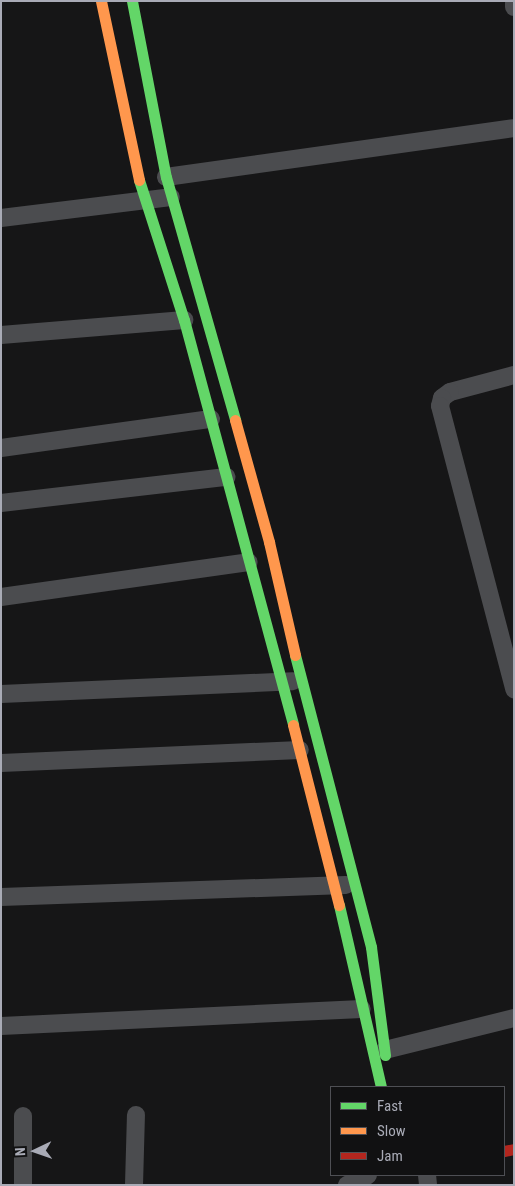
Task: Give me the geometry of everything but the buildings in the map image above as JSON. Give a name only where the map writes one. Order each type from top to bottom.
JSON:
[{"type":"main road","points":[[101,1],[132,159],[184,320],[250,562],[335,886],[381,1086]]},
{"type":"main road","points":[[132,1],[171,197],[269,542],[301,680],[371,947],[385,1050],[387,1086]]},
{"type":"street","points":[[166,177],[514,128]]},
{"type":"street","points":[[1,218],[171,197]]},
{"type":"street","points":[[1,335],[184,320]]},
{"type":"street","points":[[514,376],[450,392],[442,398],[440,406],[514,689]]},
{"type":"street","points":[[1,448],[211,419]]},
{"type":"street","points":[[1,503],[227,477]]},
{"type":"street","points":[[1,597],[250,562]]},
{"type":"street","points":[[1,694],[301,680]]},
{"type":"street","points":[[1,763],[300,750]]},
{"type":"street","points":[[1,897],[354,885]]},
{"type":"street","points":[[1,1026],[362,1009]]},
{"type":"street","points":[[385,1050],[514,1018]]},
{"type":"street","points":[[134,1185],[136,1115]]},
{"type":"street","points":[[23,1116],[23,1185]]},
{"type":"street","points":[[347,1185],[366,1176]]},
{"type":"traffic: fast","points":[[132,1],[166,177],[235,420]]},
{"type":"traffic: fast","points":[[139,180],[184,320],[293,725]]},
{"type":"traffic: fast","points":[[295,655],[371,947],[385,1055]]},
{"type":"traffic: fast","points":[[339,905],[381,1086]]},
{"type":"traffic: slow","points":[[101,1],[139,180]]},
{"type":"traffic: slow","points":[[235,420],[269,542],[295,655]]},
{"type":"traffic: slow","points":[[293,725],[339,905]]},
{"type":"traffic: jam","points":[[505,1151],[514,1149]]}]
